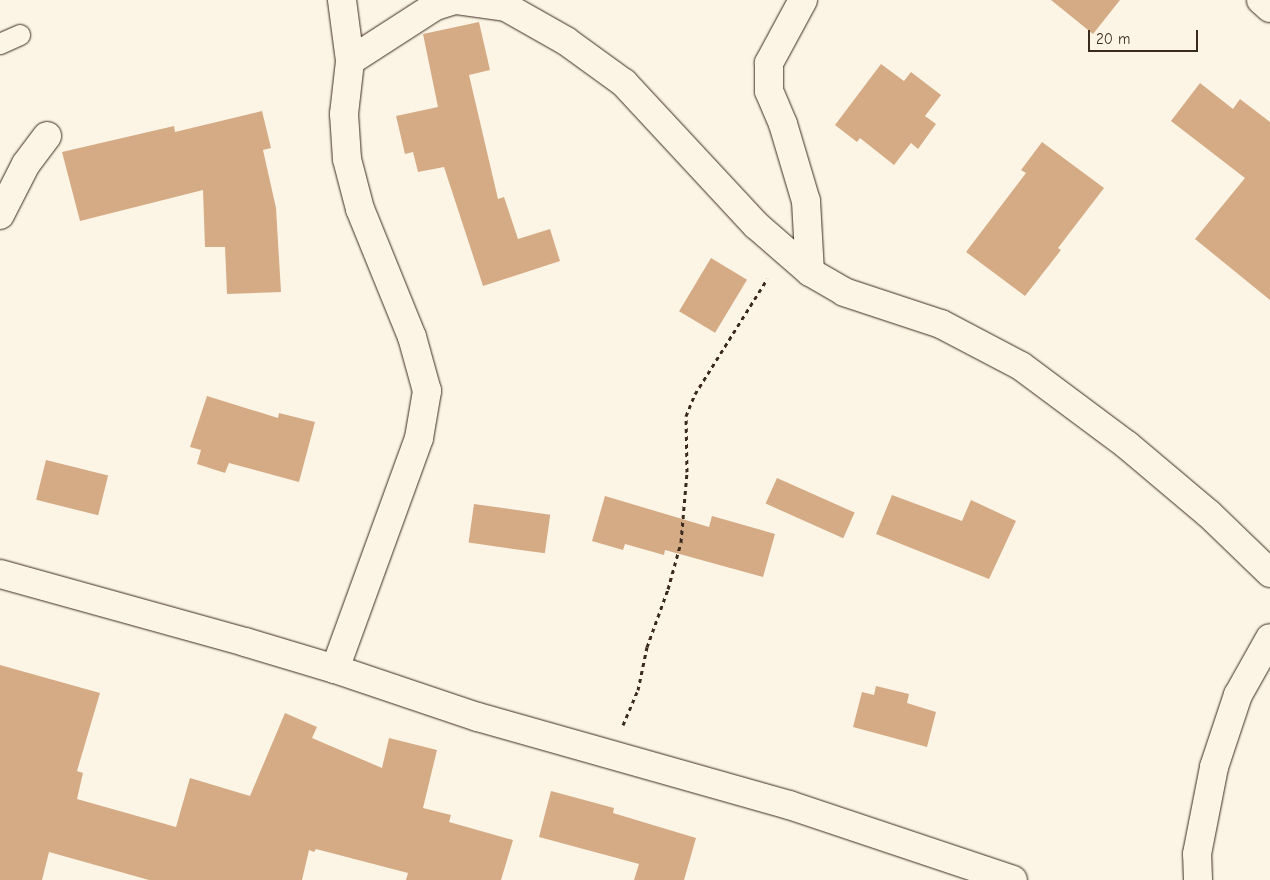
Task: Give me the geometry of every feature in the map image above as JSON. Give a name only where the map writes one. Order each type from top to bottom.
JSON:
[{"type":"street","points":[[335,669],[419,438],[426,391],[412,337],[360,209],[348,159],[344,114],[350,61],[342,0]]},
{"type":"street","points":[[350,61],[435,6],[455,0],[506,7],[566,41],[624,83],[756,225],[810,272],[844,292],[941,324],[1021,366],[1078,406],[1127,445],[1209,514],[1270,573]]},
{"type":"street","points":[[803,0],[768,63],[769,91],[783,124],[806,201],[810,272]]},
{"type":"street","points":[[1261,0],[1270,8]]},
{"type":"street","points":[[0,215],[26,164],[47,136]]},
{"type":"street","points":[[0,574],[245,642],[335,669],[478,717],[610,756],[714,782],[789,805],[1013,880]]},
{"type":"street","points":[[1198,880],[1197,854],[1214,767],[1238,695],[1270,638]]},
{"type":"lane","points":[[0,44],[20,35]]},
{"type":"path","points":[[610,756],[638,690],[647,647],[668,589],[681,542],[687,472],[686,416],[695,394],[744,313],[773,271],[783,250]]},
{"type":"building","points":[[1051,0],[1120,0],[1093,34]]},
{"type":"building","points":[[479,22],[490,70],[469,75],[498,199],[504,197],[518,239],[550,229],[560,261],[483,286],[444,167],[418,172],[413,152],[405,154],[396,116],[438,107],[423,34]]},
{"type":"building","points":[[881,64],[904,81],[911,72],[941,95],[925,116],[936,124],[918,149],[911,143],[894,165],[860,138],[857,142],[835,125]]},
{"type":"building","points":[[1200,83],[1233,109],[1240,99],[1270,122],[1270,300],[1195,239],[1245,178],[1171,121]]},
{"type":"building","points":[[262,111],[271,148],[263,150],[276,208],[281,292],[227,294],[225,247],[205,247],[203,190],[80,221],[62,152],[174,126],[175,132]]},
{"type":"building","points":[[1042,142],[1104,188],[1058,248],[1061,250],[1025,296],[966,252],[1026,173],[1021,170]]},
{"type":"building","points":[[711,258],[747,280],[715,333],[679,311]]},
{"type":"building","points":[[207,396],[278,418],[279,413],[315,422],[299,482],[229,463],[225,473],[197,464],[201,450],[190,447]]},
{"type":"building","points":[[46,460],[108,475],[98,515],[36,500]]},
{"type":"building","points":[[777,478],[855,513],[843,538],[766,504]]},
{"type":"building","points":[[892,495],[962,521],[971,500],[1016,521],[989,579],[876,534]]},
{"type":"building","points":[[605,496],[709,527],[712,516],[775,534],[763,577],[665,550],[664,555],[625,544],[623,550],[592,541]]},
{"type":"building","points":[[474,504],[550,515],[545,553],[469,543]]},
{"type":"building","points":[[0,665],[100,693],[77,771],[83,773],[77,799],[176,827],[190,778],[250,796],[285,713],[317,727],[312,738],[382,768],[389,738],[437,750],[423,808],[451,815],[449,822],[513,840],[501,880],[406,880],[408,873],[316,849],[314,852],[309,850],[302,880],[149,880],[49,852],[42,880],[0,880]]},
{"type":"building","points":[[876,686],[909,694],[907,703],[936,712],[927,747],[853,727],[862,692],[874,695]]},
{"type":"building","points":[[551,791],[614,808],[613,813],[696,838],[684,880],[634,880],[639,864],[539,837]]}]
